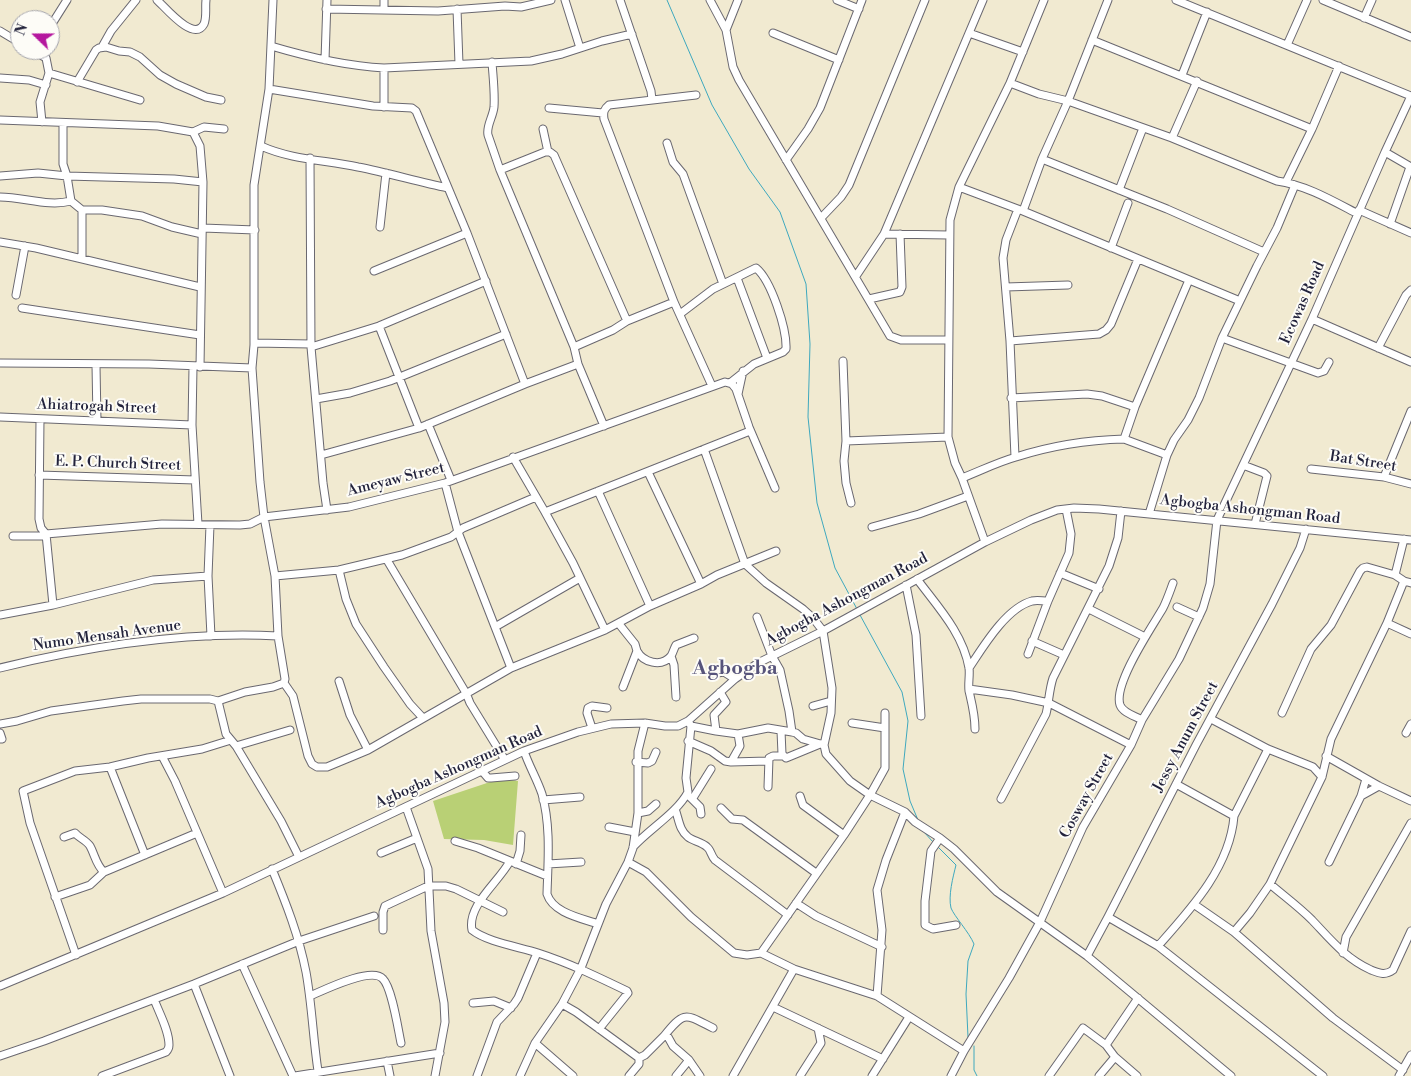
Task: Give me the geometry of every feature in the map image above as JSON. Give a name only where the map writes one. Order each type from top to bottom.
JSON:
[{"type":"street","points":[[77,82],[100,47],[136,0]]},
{"type":"street","points":[[157,0],[184,26],[194,30],[201,28],[204,23],[205,2],[198,0]]},
{"type":"street","points":[[273,0],[268,89],[254,185],[254,343],[252,368],[264,517],[275,576],[278,636],[284,683],[293,696],[308,756],[312,764],[317,767],[327,766],[368,750],[511,668],[605,630],[650,606],[717,575],[776,551]]},
{"type":"street","points":[[325,60],[327,0]]},
{"type":"street","points":[[384,0],[384,10]]},
{"type":"street","points":[[326,9],[438,11],[504,3],[521,7],[551,0]]},
{"type":"street","points":[[565,0],[580,48]]},
{"type":"street","points":[[620,0],[651,90],[652,100]]},
{"type":"street","points":[[710,0],[726,30],[739,80],[890,336],[896,339],[948,340]]},
{"type":"street","points":[[726,30],[738,0]]},
{"type":"street","points":[[838,0],[859,9]]},
{"type":"street","points":[[786,160],[820,108],[862,0]]},
{"type":"street","points":[[821,218],[841,197],[849,185],[925,0]]},
{"type":"street","points":[[856,276],[884,234],[983,0]]},
{"type":"street","points":[[985,542],[955,463],[948,437],[949,235],[952,207],[959,187],[1010,83],[1044,0]]},
{"type":"street","points":[[1015,457],[1004,249],[1068,101],[1108,0]]},
{"type":"street","points":[[1176,0],[1185,2],[1411,96]]},
{"type":"street","points":[[1287,45],[1307,0]]},
{"type":"street","points":[[1323,0],[1411,37]]},
{"type":"street","points":[[1364,18],[1372,0]]},
{"type":"street","points":[[457,9],[459,64]]},
{"type":"street","points":[[1182,75],[1207,12]]},
{"type":"street","points":[[773,33],[839,60]]},
{"type":"street","points":[[968,33],[1022,52]]},
{"type":"street","points":[[271,46],[325,60],[384,68],[543,59],[632,34]]},
{"type":"street","points":[[1092,40],[1197,81],[1312,130]]},
{"type":"street","points":[[100,47],[134,54],[160,75],[176,84],[206,97],[221,100]]},
{"type":"street","points":[[42,122],[40,102],[49,73],[46,60]]},
{"type":"street","points":[[492,62],[494,108],[492,120],[487,131],[500,170],[574,347],[578,364],[604,426]]},
{"type":"street","points":[[1286,182],[1312,130],[1340,66]]},
{"type":"street","points":[[384,68],[384,107]]},
{"type":"street","points":[[49,73],[140,100]]},
{"type":"street","points":[[0,78],[29,80],[46,84]]},
{"type":"street","points":[[1172,138],[1197,81]]},
{"type":"street","points":[[1010,83],[1040,94],[1068,101],[1172,138],[1277,181],[1295,185],[1411,233]]},
{"type":"street","points":[[268,89],[384,107],[412,108],[416,111],[467,233],[525,384]]},
{"type":"street","points":[[696,96],[609,105],[603,113],[674,302],[712,386]]},
{"type":"street","name":"Ecowas Road","points":[[1218,520],[1312,319],[1385,152],[1408,108],[1411,96]]},
{"type":"street","points":[[549,108],[603,113]]},
{"type":"street","points":[[0,120],[63,124],[91,122],[158,126],[192,132],[204,127],[224,129]]},
{"type":"street","points":[[63,124],[63,164],[71,201],[82,210],[102,210],[142,216],[172,227],[202,231],[255,230]]},
{"type":"street","points":[[1119,190],[1143,128]]},
{"type":"street","points":[[543,129],[548,152]]},
{"type":"street","points":[[192,132],[200,146],[203,182],[200,335],[192,425],[198,524]]},
{"type":"street","points":[[667,144],[673,162],[683,174],[723,284]]},
{"type":"street","points":[[261,146],[288,156],[358,166],[424,184],[448,188]]},
{"type":"street","points":[[500,170],[548,152],[554,155],[626,321]]},
{"type":"street","points":[[1385,152],[1410,167],[1390,224]]},
{"type":"street","points":[[310,158],[311,346],[327,510]]},
{"type":"street","points":[[1042,159],[1264,252]]},
{"type":"street","points":[[0,176],[38,173],[203,182]]},
{"type":"street","points":[[380,227],[386,173]]},
{"type":"street","points":[[1149,514],[1174,440],[1199,398],[1222,338],[1264,252],[1278,228],[1295,185]]},
{"type":"street","points":[[959,187],[1020,210],[1240,301]]},
{"type":"street","points":[[0,197],[56,204],[71,201]]},
{"type":"street","points":[[1111,248],[1128,203]]},
{"type":"street","points":[[82,210],[82,258]]},
{"type":"street","points":[[374,271],[467,233]]},
{"type":"street","points":[[884,234],[949,235]]},
{"type":"street","points":[[869,299],[900,292],[902,287],[900,234]]},
{"type":"street","points":[[0,242],[82,258],[200,287]]},
{"type":"street","points":[[16,295],[25,246]]},
{"type":"street","points":[[1010,342],[1099,334],[1106,330],[1111,324],[1138,259]]},
{"type":"street","points":[[680,314],[698,299],[723,284],[756,268],[762,273],[778,307],[785,335],[786,349],[754,364],[743,372],[735,389],[750,431],[775,488]]},
{"type":"street","points":[[737,278],[767,358]]},
{"type":"street","points":[[1124,439],[1135,407],[1189,280]]},
{"type":"street","points":[[254,343],[311,346],[379,326],[486,281]]},
{"type":"street","points":[[1006,287],[1068,285]]},
{"type":"street","points":[[1378,348],[1406,295],[1411,290]]},
{"type":"street","points":[[574,347],[613,330],[626,321],[674,302]]},
{"type":"street","points":[[22,308],[200,335]]},
{"type":"street","points":[[1312,319],[1411,362]]},
{"type":"street","points":[[379,326],[419,428]]},
{"type":"street","points":[[316,399],[350,393],[399,378],[506,334]]},
{"type":"street","points":[[1222,338],[1291,364],[1322,373],[1329,362]]},
{"type":"street","points":[[843,360],[846,441],[844,461],[846,483],[851,503]]},
{"type":"street","points":[[0,363],[149,364],[252,368]]},
{"type":"street","points":[[321,455],[419,428],[578,364]]},
{"type":"street","points":[[96,365],[97,421]]},
{"type":"street","points":[[735,389],[743,372]]},
{"type":"street","name":"Ameyaw Street","points":[[13,536],[46,535],[153,524],[250,524],[264,517],[349,507],[448,482],[512,457],[725,382],[735,389]]},
{"type":"street","points":[[1011,398],[1087,394],[1102,396],[1135,407]]},
{"type":"street","points":[[1384,477],[1411,411]]},
{"type":"street","name":"Ahiatrogah Street","points":[[0,417],[192,425]]},
{"type":"street","points":[[40,419],[39,519],[41,528],[46,535],[53,605]]},
{"type":"street","points":[[428,424],[448,482],[458,532],[511,668]]},
{"type":"street","points":[[545,512],[750,431]]},
{"type":"street","points":[[846,441],[948,437]]},
{"type":"street","points":[[962,478],[1015,457],[1040,450],[1105,439],[1124,439],[1168,455]]},
{"type":"street","points":[[704,449],[745,564],[766,583],[803,610],[823,631],[832,688],[831,713],[822,744],[826,754],[850,780],[870,795],[905,812],[937,844],[954,850],[997,892],[1087,956],[1231,1076]]},
{"type":"street","points":[[512,457],[545,512],[605,630]]},
{"type":"street","points":[[1243,465],[1267,476],[1255,524]]},
{"type":"street","name":"Bat Street","points":[[1311,469],[1384,477],[1411,484]]},
{"type":"street","points":[[648,472],[701,584]]},
{"type":"street","name":"E. P. Church Street","points":[[39,475],[195,480]]},
{"type":"street","points":[[598,492],[650,606]]},
{"type":"street","points":[[872,527],[919,514],[968,496]]},
{"type":"street","points":[[275,576],[339,570],[388,560],[438,543],[451,537],[463,528],[536,497]]},
{"type":"street","name":"Agbogba Ashongman Road","points":[[0,986],[223,893],[524,751],[592,728],[620,723],[645,723],[673,727],[689,723],[735,679],[772,656],[823,631],[985,542],[1057,510],[1088,508],[1408,539]]},
{"type":"street","points":[[1028,654],[1069,553],[1071,544],[1066,509]]},
{"type":"street","points":[[1001,799],[1046,714],[1050,686],[1110,566],[1118,538],[1121,511]]},
{"type":"street","name":"Cosway Street","points":[[952,1076],[964,1051],[1009,978],[1040,922],[1083,827],[1131,745],[1142,720],[1179,659],[1203,608],[1210,584],[1218,520]]},
{"type":"street","points":[[210,525],[208,576],[211,636]]},
{"type":"street","name":"Jessy Anum Street","points":[[1087,956],[1290,570],[1304,539],[1306,529]]},
{"type":"street","points":[[1395,575],[1408,539]]},
{"type":"street","points":[[388,560],[505,760]]},
{"type":"street","points":[[1234,932],[1270,884],[1322,777],[1331,739],[1407,582],[1395,575],[1367,567],[1363,568],[1331,624],[1311,649],[1282,713]]},
{"type":"street","points":[[339,570],[346,599],[356,624],[410,704],[423,718]]},
{"type":"street","points":[[1060,573],[1099,589]]},
{"type":"street","points":[[0,615],[53,605],[153,580],[208,576]]},
{"type":"street","points":[[495,627],[580,578]]},
{"type":"street","points":[[917,579],[952,626],[961,644],[969,668],[969,690],[974,708],[974,729]]},
{"type":"street","points":[[1142,720],[1126,712],[1121,707],[1119,699],[1128,669],[1164,606],[1173,583]]},
{"type":"street","points":[[906,586],[916,635],[921,716]]},
{"type":"street","points":[[969,668],[987,641],[1014,611],[1034,600],[1048,601]]},
{"type":"street","points":[[1177,607],[1199,616]]},
{"type":"street","points":[[1089,609],[1145,638]]},
{"type":"street","points":[[757,618],[772,656],[780,670],[790,711],[792,732]]},
{"type":"street","points":[[1387,623],[1411,634]]},
{"type":"street","points":[[618,624],[635,644],[642,659],[649,662],[662,661],[671,656],[676,645],[694,638]]},
{"type":"street","name":"Numo Mensah Avenue","points":[[0,668],[37,659],[140,642],[211,636],[278,636]]},
{"type":"street","points":[[1032,641],[1064,655]]},
{"type":"street","points":[[623,687],[637,651]]},
{"type":"street","points":[[671,656],[674,665],[676,697]]},
{"type":"street","points":[[711,674],[724,672],[735,679]]},
{"type":"street","points":[[339,681],[350,715],[368,750]]},
{"type":"street","points":[[0,724],[51,711],[122,701],[141,699],[210,699],[218,701],[244,692],[284,683]]},
{"type":"street","points":[[969,690],[1012,695],[1049,703],[1131,745]]},
{"type":"street","points":[[716,731],[714,715],[726,702],[720,692]]},
{"type":"street","points":[[218,701],[224,727],[281,821],[299,857]]},
{"type":"street","points":[[813,706],[831,701]]},
{"type":"street","points":[[592,728],[588,708],[592,706],[607,708]]},
{"type":"street","points":[[761,953],[844,835],[885,768],[884,714]]},
{"type":"street","points":[[1211,719],[1268,749],[1313,767],[1322,777]]},
{"type":"street","points":[[520,1076],[535,1043],[562,1004],[580,968],[606,904],[628,862],[633,848],[638,813],[636,762],[645,723]]},
{"type":"street","points":[[701,814],[700,806],[688,792],[686,778],[689,723],[716,731],[738,734],[768,728],[796,733],[803,739],[822,744]]},
{"type":"street","points":[[852,723],[885,728]]},
{"type":"street","points":[[1406,733],[1411,724]]},
{"type":"street","points":[[76,955],[28,816],[23,791],[75,771],[110,768],[290,730]]},
{"type":"street","points":[[781,731],[783,756]]},
{"type":"street","points":[[731,762],[740,746],[738,734]]},
{"type":"street","points":[[688,741],[711,750],[725,761],[768,761]]},
{"type":"street","points":[[768,786],[768,761],[771,756],[783,756],[786,758],[822,744]]},
{"type":"street","points":[[1158,946],[1194,905],[1218,867],[1226,850],[1233,827],[1234,816],[1268,749]]},
{"type":"street","points":[[524,751],[543,800],[547,825],[547,894],[553,905],[560,910],[598,924]]},
{"type":"street","points":[[636,762],[648,763],[652,761],[656,752]]},
{"type":"street","points":[[162,756],[223,893]]},
{"type":"street","points":[[1326,756],[1379,786],[1411,801]]},
{"type":"street","points":[[1313,767],[1324,764]]},
{"type":"street","points":[[110,768],[145,855]]},
{"type":"street","points":[[633,848],[655,825],[690,796],[711,769]]},
{"type":"street","points":[[482,771],[488,778],[515,776]]},
{"type":"street","points":[[1329,862],[1361,796],[1366,779]]},
{"type":"street","points":[[1176,784],[1234,816]]},
{"type":"street","points":[[1361,796],[1379,786]]},
{"type":"street","points":[[800,796],[803,805],[844,835]]},
{"type":"street","points":[[543,800],[580,797]]},
{"type":"street","points":[[638,813],[648,812],[656,804]]},
{"type":"street","points":[[406,808],[426,860],[431,931],[444,1012],[445,1022],[435,1076]]},
{"type":"street","points":[[721,808],[732,819],[743,820],[816,873]]},
{"type":"street","points":[[675,809],[679,818],[679,827],[689,838],[706,846],[715,860],[788,915]]},
{"type":"street","points":[[877,996],[882,947],[881,911],[877,890],[886,860],[905,812]]},
{"type":"street","points":[[1343,953],[1346,937],[1411,823]]},
{"type":"street","points":[[610,827],[635,832]]},
{"type":"street","points":[[64,837],[74,832],[85,840],[99,868],[104,872]]},
{"type":"street","points":[[55,897],[90,885],[104,872],[197,833]]},
{"type":"street","points":[[521,835],[520,851],[513,862],[478,901],[471,925],[474,932],[503,944],[537,953],[580,968],[628,992],[599,1029]]},
{"type":"street","points":[[381,854],[417,838]]},
{"type":"street","points":[[455,841],[478,848],[547,876]]},
{"type":"street","points":[[937,844],[931,851],[925,901],[925,925],[934,929],[956,925]]},
{"type":"street","points":[[548,864],[581,862]]},
{"type":"street","points":[[628,862],[646,872],[691,917],[734,953],[747,955],[761,953],[794,969],[877,996],[964,1051]]},
{"type":"street","points":[[272,869],[299,941],[310,996],[312,1036],[318,1071]]},
{"type":"street","points":[[1270,884],[1311,920],[1343,953],[1355,962],[1380,974],[1388,974],[1393,970],[1411,931]]},
{"type":"street","points":[[383,930],[383,912],[386,906],[428,886],[450,887],[503,912]]},
{"type":"street","points":[[796,903],[816,916],[882,947]]},
{"type":"street","points":[[1194,905],[1234,932],[1326,1012],[1401,1073],[1411,1055]]},
{"type":"street","points":[[0,1056],[194,984],[299,941],[374,916]]},
{"type":"street","points":[[1108,917],[1158,946],[1323,1076]]},
{"type":"street","points":[[1332,942],[1346,937]]},
{"type":"street","points":[[477,1076],[497,1022],[518,998],[537,953]]},
{"type":"street","points":[[242,964],[294,1076],[318,1071],[329,1073],[387,1061],[440,1053]]},
{"type":"street","points":[[733,1076],[794,969]]},
{"type":"street","points":[[310,996],[361,976],[375,974],[381,976],[388,986],[401,1043]]},
{"type":"street","points":[[194,984],[230,1076]]},
{"type":"street","points":[[1106,1045],[1138,998]]},
{"type":"street","points":[[102,1076],[168,1050],[166,1032],[154,999]]},
{"type":"street","points":[[473,1003],[494,1002],[511,1008]]},
{"type":"street","points":[[562,1004],[639,1058]]},
{"type":"street","points":[[773,1007],[883,1059]]},
{"type":"street","points":[[639,1058],[664,1036],[675,1022],[683,1017],[689,1016],[713,1028]]},
{"type":"street","points":[[872,1076],[909,1017]]},
{"type":"street","points":[[818,1028],[821,1043]]},
{"type":"street","points":[[1050,1076],[1083,1028],[1106,1045],[1115,1057],[1137,1076]]},
{"type":"street","points":[[800,1076],[821,1043],[834,1035]]},
{"type":"street","points":[[664,1036],[668,1037],[674,1046],[689,1060],[700,1076]]},
{"type":"street","points":[[535,1043],[573,1076]]},
{"type":"street","points":[[1099,1076],[1115,1057]]},
{"type":"street","points":[[629,1076],[639,1064],[639,1058]]},
{"type":"street","points":[[676,1076],[689,1060]]},
{"type":"street","points":[[387,1061],[390,1076]]},
{"type":"green space","points":[[499,779],[518,781],[513,845],[484,840],[444,839],[433,801]]},
{"type":"waterway","points":[[667,0],[712,105],[749,169],[780,212],[806,284],[810,344],[808,417],[817,503],[835,568],[857,609]]},
{"type":"waterway","points":[[860,615],[902,692],[908,721],[903,769],[910,801],[918,820]]},
{"type":"waterway","points":[[924,832],[933,842]]},
{"type":"waterway","points":[[938,847],[956,865],[950,892],[951,908],[974,944],[968,961],[966,994],[968,1037]]},
{"type":"waterway","points":[[974,1046],[974,1070],[977,1076]]},
{"type":"district","name":"Agbogba","points":[[735,669]]}]
